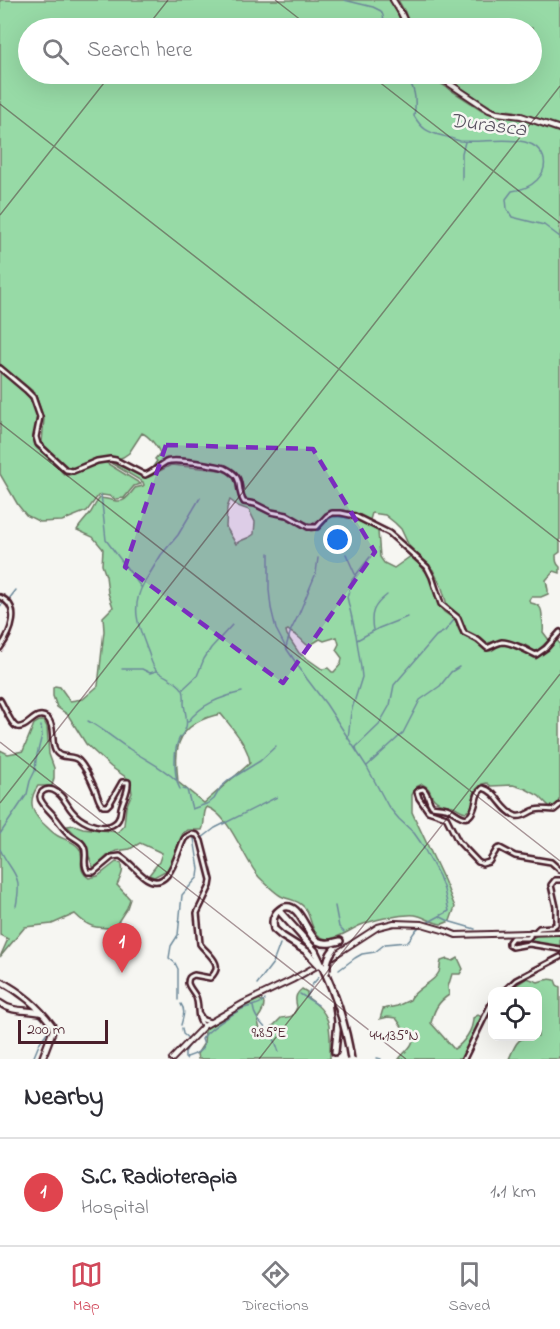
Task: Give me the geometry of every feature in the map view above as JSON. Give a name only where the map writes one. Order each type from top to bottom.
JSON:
[{"type":"highway","points":[[330,981],[311,955],[274,928],[273,919],[281,909],[289,907],[297,912],[314,939],[327,943],[340,941]]},
{"type":"highway","points":[[281,913],[315,951],[330,981],[345,1027],[351,1059]]},
{"type":"highway","points":[[297,931],[318,945],[330,945],[340,941]]},
{"type":"highway","points":[[330,981],[328,957],[340,941]]},
{"type":"highway","points":[[335,995],[338,1022],[335,1050]]},
{"type":"main road","points":[[393,0],[403,18]]},
{"type":"main road","points":[[450,84],[489,110],[521,116],[560,129]]},
{"type":"main road","points":[[172,1059],[204,1026],[244,1003],[292,980],[378,927],[394,923],[422,924],[456,935],[560,932]]},
{"type":"main road","points":[[0,981],[26,997],[52,1025],[53,1030],[42,1059]]},
{"type":"main road","points":[[23,1011],[29,1006],[26,997]]},
{"type":"main road","points":[[0,1003],[8,1008],[42,1013]]},
{"type":"street","points":[[0,368],[33,398],[40,417],[36,437],[38,444],[66,470],[73,471],[97,461],[110,459],[145,475],[166,462],[172,461],[225,468],[238,478],[244,502],[287,515],[311,527],[318,526],[332,513],[340,513],[355,516],[389,533],[427,567],[441,604],[458,618],[464,633],[487,648],[506,643],[527,649],[536,655],[546,648],[560,632]]},
{"type":"street","points":[[0,597],[11,605],[12,616],[9,635],[0,648]]},
{"type":"street","points":[[0,700],[12,723],[18,727],[24,726],[37,717],[47,719],[51,726],[56,753],[78,760],[92,783],[99,801],[104,806],[110,803],[122,782],[128,782],[119,818],[110,826],[96,826],[82,819],[70,810],[59,794],[52,789],[40,794],[43,804],[63,828],[83,845],[84,865],[90,873],[112,858],[122,856],[145,877],[153,880],[163,879],[172,868],[187,836],[192,834],[199,837],[203,844],[211,880],[197,913],[200,944],[212,956],[216,968],[210,978],[194,975],[188,980],[197,999],[198,1013],[204,1026]]},
{"type":"street","points":[[560,805],[555,810],[536,809],[520,817],[508,811],[489,790],[483,788],[477,796],[473,809],[469,815],[464,817],[456,815],[448,808],[432,806],[427,792],[423,789],[417,792],[428,811],[446,817],[458,841],[478,862],[482,864],[489,862],[496,850],[500,848],[515,856],[551,862],[560,870]]},
{"type":"street","points":[[560,880],[557,879],[551,886],[556,907],[556,924],[552,927],[539,928],[528,938],[512,938],[509,942],[512,947],[529,944],[560,949]]},
{"type":"street","points":[[508,987],[516,980],[560,957]]},
{"type":"street","points":[[464,1059],[488,1010]]},
{"type":"street","points":[[201,1021],[212,1022]]},
{"type":"street","points":[[199,1030],[201,1021]]},
{"type":"highlighted area","points":[[166,445],[313,449],[375,552],[283,683],[125,567]]},
{"type":"green space","points":[[0,0],[390,0],[399,18],[18,18],[18,84],[442,84],[482,110],[523,120],[560,133],[560,552],[556,555],[560,573],[554,571],[546,580],[548,594],[531,597],[529,600],[541,609],[543,632],[549,640],[536,652],[525,645],[507,640],[486,643],[470,634],[461,618],[447,605],[433,570],[409,546],[401,529],[385,515],[372,513],[370,520],[344,510],[341,513],[329,513],[308,523],[290,514],[246,500],[240,477],[235,471],[219,464],[173,458],[150,471],[160,453],[142,433],[129,453],[123,457],[116,460],[106,457],[75,468],[67,467],[46,449],[42,442],[44,419],[35,393],[0,364]]},
{"type":"green space","points":[[398,0],[560,0],[560,125],[514,111],[496,109],[455,84],[542,84],[542,18],[407,18]]},
{"type":"green space","points":[[0,371],[31,400],[38,421],[34,438],[36,447],[53,460],[63,473],[67,476],[99,462],[105,462],[141,484],[134,486],[124,498],[98,496],[87,511],[62,521],[40,522],[26,515],[0,474]]},
{"type":"green space","points":[[111,463],[145,478],[171,465],[226,472],[233,478],[241,501],[271,515],[289,519],[311,531],[319,529],[328,518],[342,517],[354,520],[378,531],[380,557],[384,563],[394,568],[411,556],[428,574],[440,607],[457,621],[460,632],[488,651],[503,645],[536,659],[556,639],[560,644],[560,798],[557,804],[554,807],[549,806],[539,796],[513,785],[491,786],[487,783],[482,784],[475,791],[471,809],[466,812],[436,801],[428,788],[422,784],[416,787],[412,795],[412,812],[455,907],[450,921],[441,924],[418,916],[404,915],[369,922],[335,938],[321,937],[314,930],[307,911],[302,905],[280,896],[259,877],[223,819],[207,807],[202,830],[188,830],[183,833],[169,869],[154,877],[149,875],[159,862],[162,853],[140,843],[130,849],[108,855],[93,867],[83,842],[67,826],[74,825],[118,832],[124,825],[126,807],[132,793],[130,780],[111,767],[86,744],[68,715],[57,707],[53,688],[60,687],[70,701],[83,699],[98,686],[104,631],[103,617],[113,607],[102,565],[103,549],[93,537],[77,530],[100,498],[123,500],[135,488],[143,486],[143,482]],"holes":[[[230,500],[249,510],[255,522],[254,534],[236,544],[226,527]],[[288,630],[307,645],[320,639],[324,641],[337,637],[339,644],[336,650],[342,658],[341,664],[334,672],[328,668],[322,669],[299,653],[286,631]],[[221,714],[243,743],[250,763],[204,803],[178,782],[177,752],[186,731],[196,723]]]},
{"type":"green space","points":[[44,721],[47,727],[54,778],[52,786],[38,786],[34,792],[32,803],[35,813],[54,833],[79,848],[83,871],[89,878],[98,876],[116,862],[121,863],[122,872],[117,885],[130,899],[114,928],[93,926],[75,914],[52,924],[25,927],[0,957],[8,939],[0,935],[0,750],[8,754],[23,751],[34,724]]},
{"type":"green space","points":[[560,933],[560,947],[513,942],[531,940],[538,934]]},
{"type":"green space","points":[[458,958],[463,969],[460,974],[452,974],[448,987],[449,995],[437,1007],[431,1023],[454,1049],[467,1036],[473,1018],[478,1015],[482,1017],[462,1059],[399,1059],[411,1046],[414,1036],[403,1028],[396,1018],[380,1019],[383,1009],[410,1000],[436,976],[441,961],[447,959],[453,961]]},
{"type":"green space","points":[[527,978],[538,982],[548,979],[555,980],[560,987],[560,1059],[509,1059],[519,1041],[542,1041],[542,987],[513,987]]},
{"type":"green space","points":[[302,989],[307,992],[307,997],[322,1010],[329,1024],[330,1059],[198,1059],[197,1054],[204,1043],[208,1026],[259,999],[264,1003],[258,1018],[259,1025],[265,1034],[281,1018],[293,1015],[297,1007],[297,995]]},
{"type":"waterway","name":"Durasca","points":[[344,0],[373,7],[381,11],[383,18]]},
{"type":"waterway","name":"Durasca","points":[[411,84],[415,104],[414,116],[422,127],[429,131],[460,141],[525,142],[532,144],[541,152],[544,163],[541,174],[528,186],[512,191],[506,199],[507,209],[512,217],[544,225],[560,237]]},
{"type":"waterway","points":[[462,179],[462,153],[465,142]]},
{"type":"waterway","points":[[101,494],[106,540],[141,587]]},
{"type":"waterway","points":[[180,789],[175,772],[175,757],[177,744],[187,724],[184,692],[178,684],[157,671],[153,665],[140,628],[137,602],[144,583],[161,555],[178,535],[200,498]]},
{"type":"waterway","points":[[269,553],[269,590],[276,629],[286,648],[367,767],[388,806],[414,833],[439,876],[449,911],[425,924]]},
{"type":"waterway","points":[[346,554],[355,574]]},
{"type":"waterway","points":[[348,739],[351,712],[362,677],[356,635],[347,597],[352,580],[370,557]]},
{"type":"waterway","points":[[286,647],[316,573],[318,558]]},
{"type":"waterway","points":[[9,599],[16,590]]},
{"type":"waterway","points":[[373,630],[374,610],[387,595]]},
{"type":"waterway","points":[[0,606],[5,602]]},
{"type":"waterway","points":[[357,640],[407,617]]},
{"type":"waterway","points":[[357,751],[356,747],[379,725],[390,705],[394,685],[436,636],[445,631],[454,620]]},
{"type":"waterway","points":[[183,689],[197,676],[211,648],[232,625]]},
{"type":"waterway","points":[[367,766],[403,733],[420,700],[440,686],[451,672],[459,667]]},
{"type":"waterway","points":[[122,669],[142,669],[150,673],[156,671]]},
{"type":"waterway","points":[[188,722],[199,710],[212,702],[242,692]]},
{"type":"waterway","points":[[88,721],[176,780]]},
{"type":"waterway","points":[[0,834],[27,794],[35,771],[42,735],[41,726]]},
{"type":"waterway","points":[[183,789],[187,790],[192,809],[209,803],[229,780],[260,761],[276,746]]},
{"type":"waterway","points":[[202,838],[215,828],[277,797]]},
{"type":"waterway","points":[[178,1000],[178,969],[169,958],[171,946],[178,935],[182,895],[198,877],[199,869],[194,838]]},
{"type":"waterway","points":[[0,849],[17,880],[16,906]]},
{"type":"waterway","points":[[335,906],[339,927],[344,932]]},
{"type":"waterway","points":[[441,917],[475,929]]},
{"type":"waterway","points":[[339,970],[362,954],[375,952],[385,944],[407,942],[421,926]]},
{"type":"waterway","points":[[257,984],[273,963],[280,944]]},
{"type":"waterway","points":[[311,986],[319,977]]},
{"type":"waterway","points":[[307,997],[310,990]]},
{"type":"waterway","points":[[300,994],[318,1005]]},
{"type":"waterway","points":[[186,1059],[201,1050],[204,1045],[202,1039],[214,1027],[242,1009],[265,1000]]},
{"type":"waterway","points":[[181,1004],[184,1012],[181,1025]]},
{"type":"waterway","points":[[253,1006],[261,1023],[273,1037],[279,1052]]},
{"type":"waterway","points":[[33,1059],[49,1027],[35,1013]]},
{"type":"waterway","points":[[182,1028],[183,1034],[189,1039]]},
{"type":"waterway","points":[[185,1058],[185,1052],[191,1042]]},
{"type":"waterway","points":[[377,1058],[381,1059]]},
{"type":"place","name":"S.C. Radioterapia","points":[[122,973]]}]
